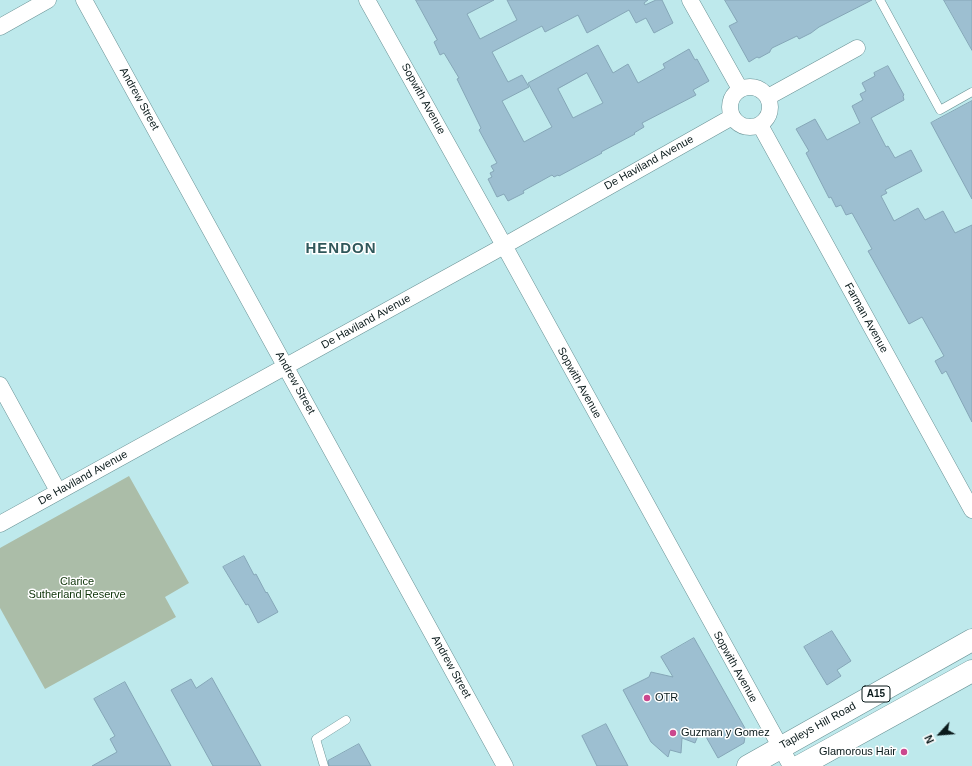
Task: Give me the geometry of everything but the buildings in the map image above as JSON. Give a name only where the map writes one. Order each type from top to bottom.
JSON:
[{"type":"main road","name":"Tapleys Hill Road","points":[[748,766],[785,757],[972,640]]},
{"type":"main road","name":"A15","points":[[800,766],[972,670]]},
{"type":"street","points":[[0,27],[48,0]]},
{"type":"street","name":"Andrew Street","points":[[84,0],[505,766]]},
{"type":"street","name":"Sopwith Avenue","points":[[367,0],[504,245],[785,757]]},
{"type":"street","points":[[690,0],[740,89]]},
{"type":"street","points":[[768,97],[857,48]]},
{"type":"street","points":[[750,87],[757,88],[768,97],[770,109],[768,116],[760,125],[748,128],[737,124],[732,117],[729,110],[730,101],[732,96],[740,89],[750,87]]},
{"type":"street","name":"De Haviland Avenue","points":[[0,524],[732,117]]},
{"type":"street","name":"Farman Avenue","points":[[760,125],[972,510]]},
{"type":"street","points":[[0,385],[58,491]]},
{"type":"lane","points":[[880,0],[940,110],[972,92]]},
{"type":"lane","points":[[324,766],[316,739],[346,720]]},
{"type":"green space","name":"Clarice Sutherland Reserve","points":[[129,476],[189,583],[165,597],[176,617],[45,689],[0,608],[0,548]]},
{"type":"place","name":"OTR","points":[[647,698]]},
{"type":"place","name":"Guzman y Gomez","points":[[673,733]]},
{"type":"place","name":"Glamorous Hair","points":[[904,752]]},
{"type":"district","name":"HENDON","points":[[341,249]]}]
